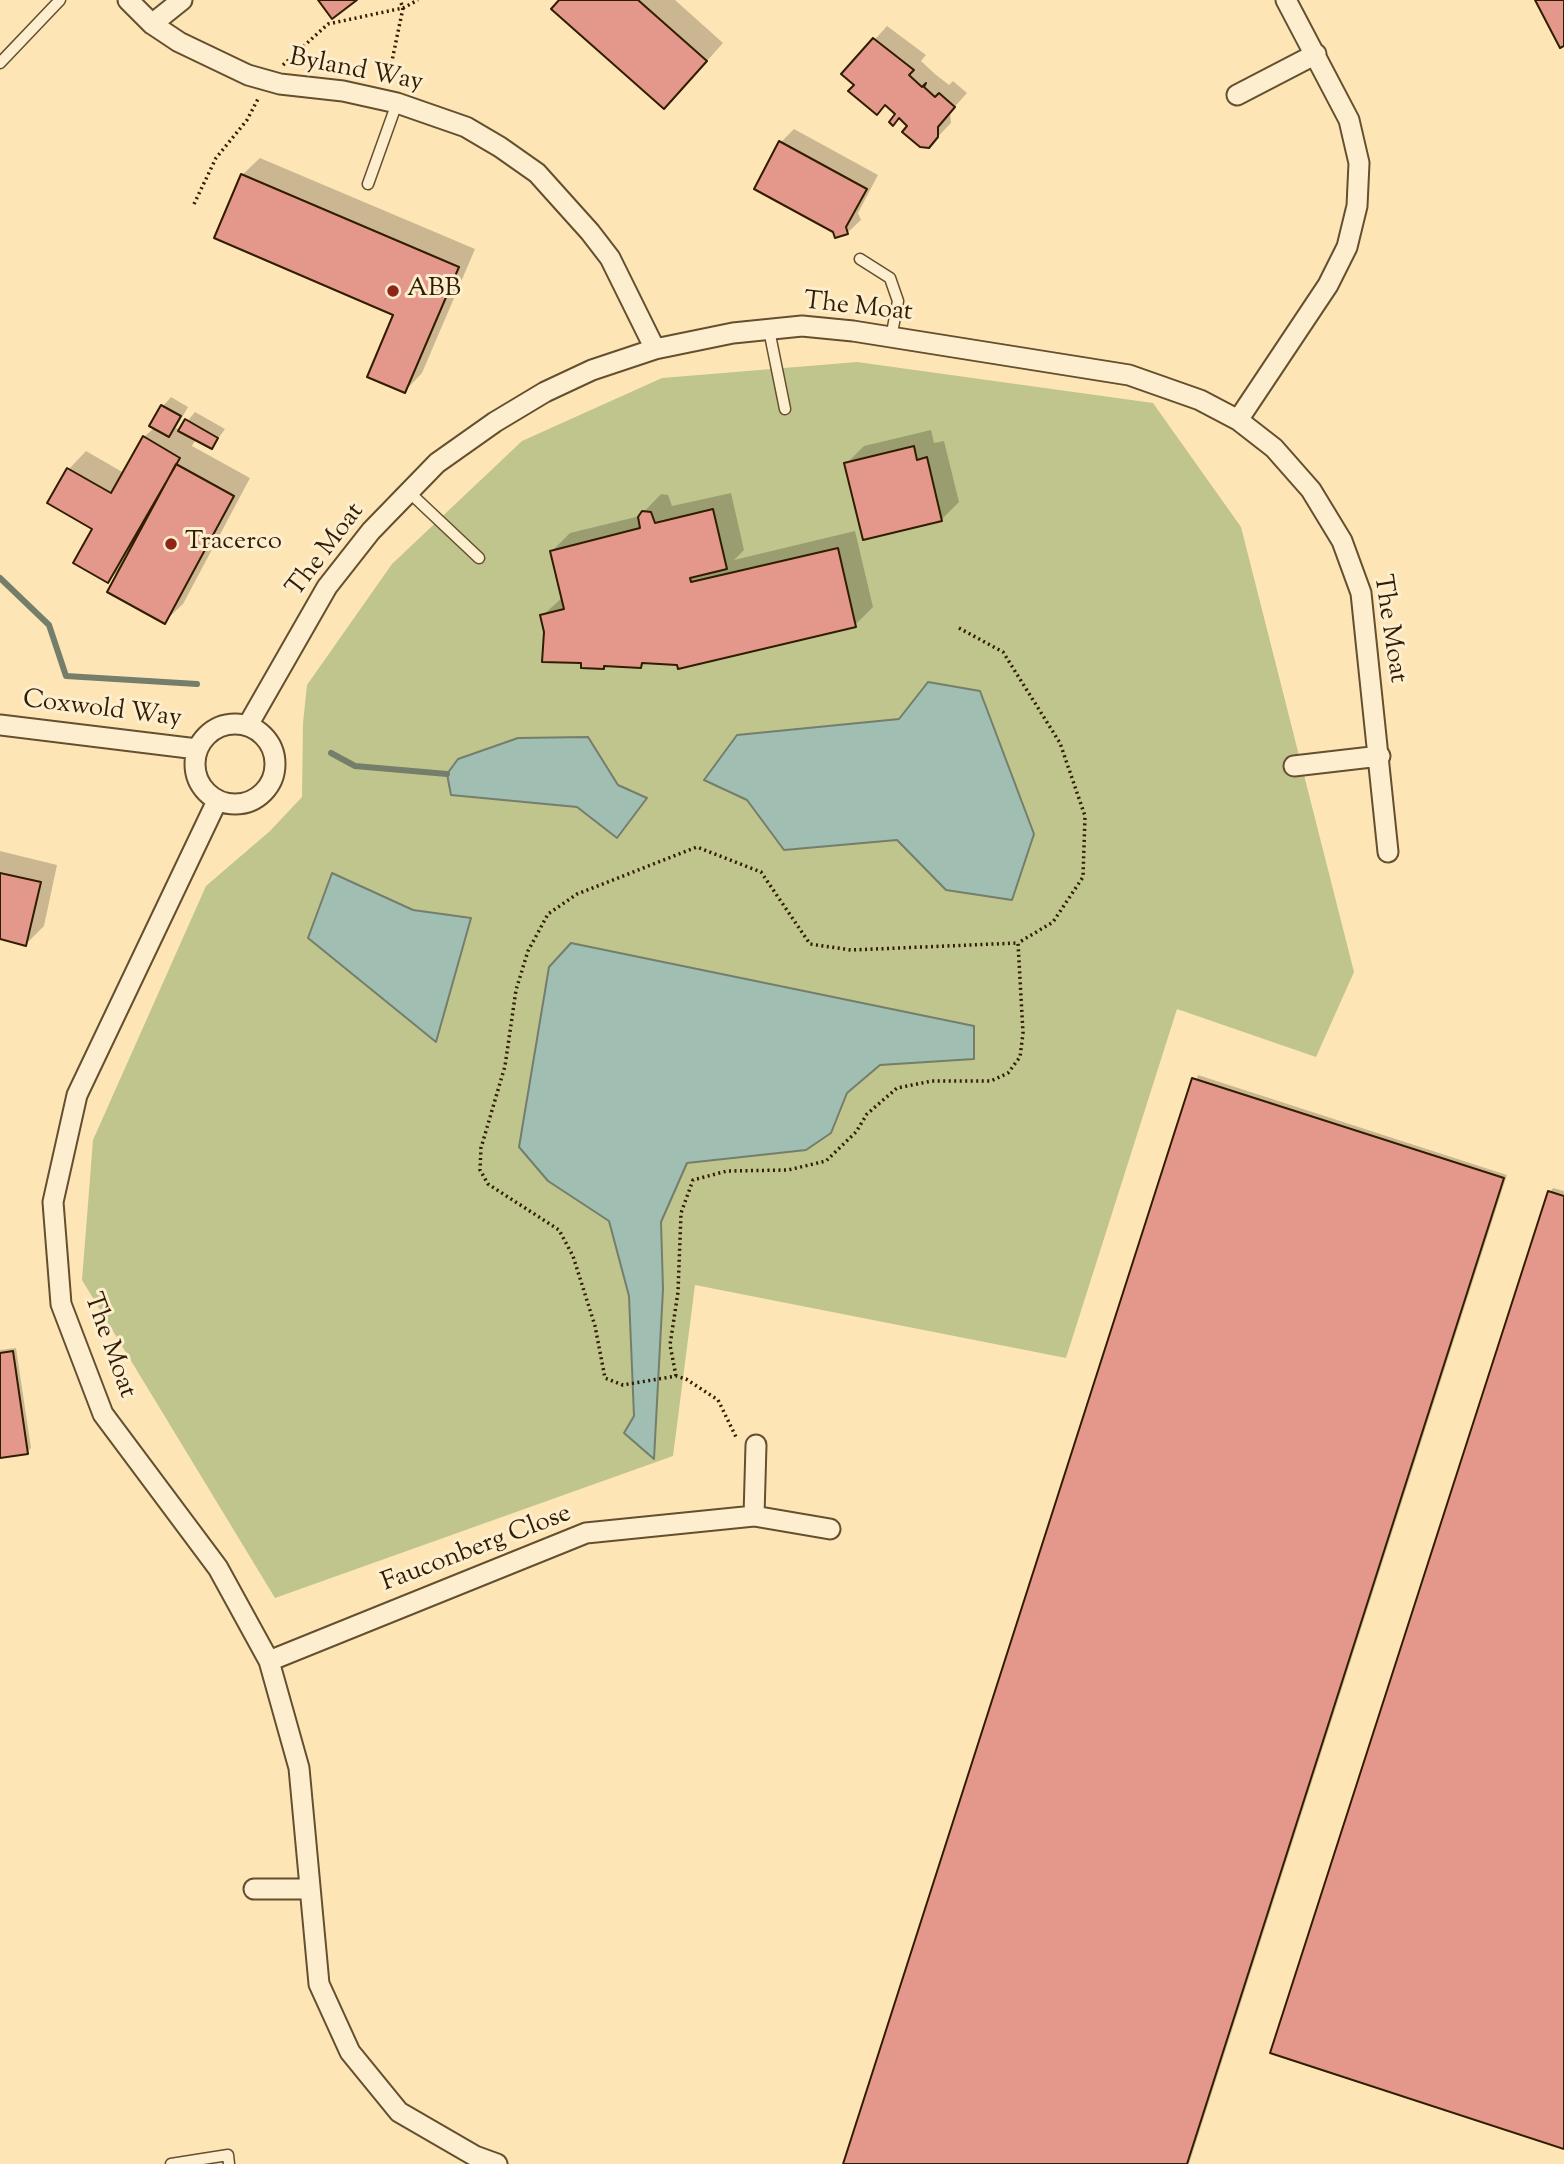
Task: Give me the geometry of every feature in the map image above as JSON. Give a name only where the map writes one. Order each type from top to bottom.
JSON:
[{"type":"street","name":"Byland Way","points":[[128,0],[152,24],[179,42],[248,75],[279,84],[342,91],[390,101],[466,127],[537,173],[610,258],[655,349]]},
{"type":"street","points":[[152,24],[182,0]]},
{"type":"street","points":[[1238,420],[1328,285],[1347,247],[1357,206],[1359,163],[1349,120],[1286,0]]},
{"type":"street","points":[[1237,95],[1316,54]]},
{"type":"street","name":"The Moat","points":[[248,724],[327,587],[371,531],[437,463],[545,393],[592,370],[655,349],[733,333],[802,327],[1129,375],[1200,400],[1238,420],[1274,449],[1311,490],[1342,541],[1361,593],[1388,852]]},
{"type":"street","points":[[228,723],[248,724],[267,737],[276,757],[274,779],[260,797],[250,801],[239,805],[217,801],[202,788],[198,778],[195,769],[197,749],[209,732],[228,723]]},
{"type":"street","name":"Coxwold Way","points":[[0,724],[197,749]]},
{"type":"street","points":[[1294,765],[1380,756]]},
{"type":"street","name":"The Moat","points":[[217,801],[77,1095],[52,1202],[61,1304],[103,1414],[218,1568],[269,1661],[299,1768],[308,1889],[319,1984],[350,2052],[399,2112],[475,2156],[497,2164]]},
{"type":"street","points":[[754,1516],[756,1445]]},
{"type":"street","name":"Fauconberg Close","points":[[269,1661],[586,1533],[754,1516],[830,1529]]},
{"type":"street","points":[[254,1889],[308,1889]]},
{"type":"lane","points":[[0,63],[60,0]]},
{"type":"lane","points":[[368,184],[390,101]]},
{"type":"lane","points":[[860,258],[890,278],[898,301],[891,338]]},
{"type":"lane","points":[[769,330],[785,409]]},
{"type":"lane","points":[[409,492],[479,558]]},
{"type":"lane","points":[[171,2164],[228,2155],[229,2164]]},
{"type":"path","points":[[390,101],[403,8],[400,0]]},
{"type":"path","points":[[756,1445],[735,1438],[718,1400],[676,1376],[623,1385],[605,1378],[595,1326],[573,1256],[559,1230],[488,1184],[480,1170],[481,1148],[505,1066],[516,990],[528,951],[548,914],[577,894],[697,847],[761,872],[810,944],[851,950],[1018,943],[1053,922],[1083,877],[1085,816],[1060,743],[1003,652],[959,628]]},
{"type":"path","points":[[676,1376],[670,1345],[678,1292],[681,1213],[693,1180],[727,1171],[788,1170],[826,1161],[856,1132],[867,1114],[897,1088],[932,1081],[991,1082],[1008,1073],[1020,1057],[1023,1033],[1018,943]]},
{"type":"green space","points":[[857,362],[1153,403],[1241,527],[1354,972],[1316,1057],[1177,1009],[1066,1358],[695,1285],[673,1456],[275,1598],[82,1280],[93,1140],[206,886],[270,831],[302,797],[303,723],[307,685],[392,564],[522,441],[662,378]]},
{"type":"shaded area","points":[[928,682],[980,691],[1034,834],[1012,900],[946,890],[897,840],[784,850],[747,800],[704,780],[737,735],[899,719]]},
{"type":"shaded area","points":[[588,737],[618,785],[647,798],[617,838],[577,807],[451,795],[447,774],[458,759],[518,738]]},
{"type":"shaded area","points":[[332,873],[413,910],[471,918],[436,1042],[308,938]]},
{"type":"shaded area","points":[[571,943],[974,1026],[974,1059],[880,1065],[847,1093],[831,1133],[806,1150],[687,1163],[661,1222],[663,1289],[654,1459],[624,1433],[634,1416],[629,1296],[609,1221],[548,1181],[519,1147],[549,967]]},
{"type":"building","points":[[318,0],[357,0],[332,19]]},
{"type":"building","points":[[559,0],[638,0],[707,61],[664,109],[551,9]]},
{"type":"building","points":[[1535,0],[1564,0],[1564,46],[1560,48]]},
{"type":"building","points":[[873,38],[914,70],[909,75],[922,87],[926,83],[924,87],[935,97],[939,93],[955,107],[938,127],[938,137],[929,148],[920,147],[902,132],[907,126],[899,118],[893,126],[889,122],[895,114],[885,105],[877,115],[848,91],[854,85],[841,74]]},
{"type":"building","points":[[779,141],[867,189],[846,227],[848,234],[835,238],[833,232],[754,189]]},
{"type":"building","name":"ABB","points":[[241,174],[459,267],[405,393],[367,377],[393,315],[214,238]]},
{"type":"building","points":[[161,405],[181,416],[169,437],[149,426]]},
{"type":"building","points":[[185,419],[218,438],[212,449],[178,431]]},
{"type":"building","points":[[143,436],[180,458],[108,583],[73,563],[92,529],[47,503],[67,468],[111,493]]},
{"type":"building","points":[[914,446],[917,460],[927,457],[942,521],[863,540],[844,463]]},
{"type":"building","name":"Tracerco","points":[[176,464],[234,496],[165,624],[107,592]]},
{"type":"building","points":[[713,509],[727,569],[690,578],[691,582],[838,548],[856,627],[678,669],[677,665],[642,663],[641,668],[604,666],[604,669],[581,668],[581,663],[542,662],[544,632],[540,615],[564,609],[550,551],[640,528],[638,517],[642,511],[651,512],[655,523]]},
{"type":"building","points":[[0,873],[41,882],[26,946],[0,939]]},
{"type":"building","points":[[1192,1078],[1504,1178],[1187,2164],[843,2164]]},
{"type":"building","points":[[1548,1191],[1564,1196],[1564,2149],[1270,2053]]},
{"type":"building","points":[[13,1351],[28,1454],[0,1458],[0,1353]]},
{"type":"waterway","points":[[0,578],[49,625],[66,676],[197,684]]},
{"type":"waterway","points":[[331,753],[355,766],[447,774]]},
{"type":"place","name":"ABB","points":[[393,291]]},
{"type":"place","name":"Tracerco","points":[[171,544]]}]
